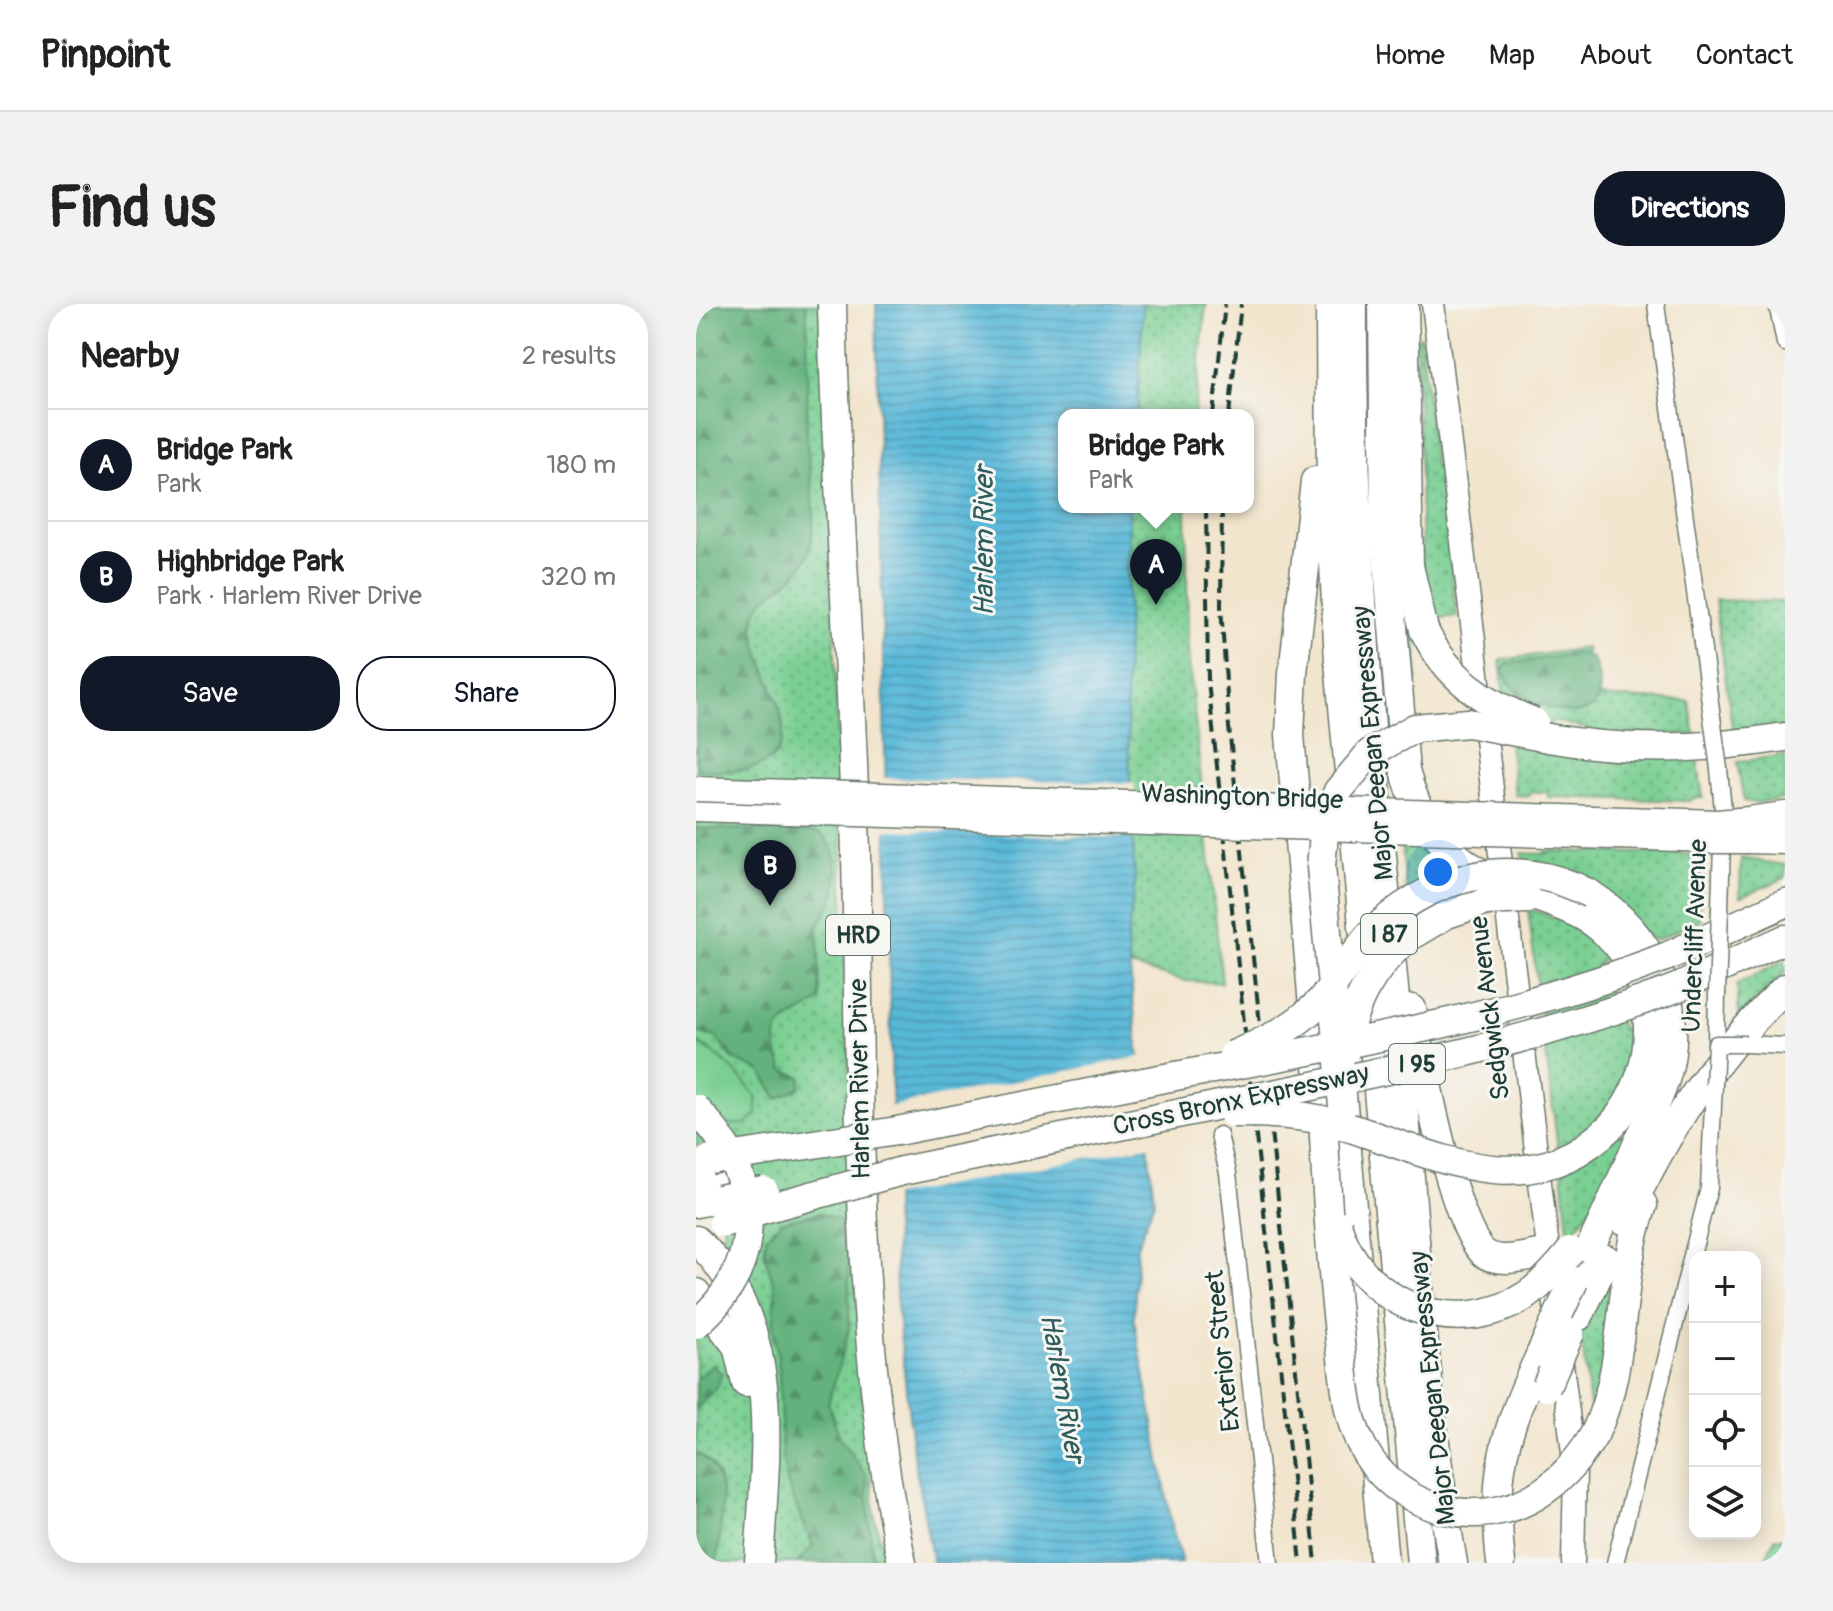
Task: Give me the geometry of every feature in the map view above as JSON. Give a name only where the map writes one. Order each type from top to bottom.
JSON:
[{"type":"highway","name":"Harlem River Drive","points":[[832,304],[836,464],[854,772],[867,1323],[880,1444],[902,1563]]},
{"type":"highway","name":"Harlem River Drive","points":[[849,304],[852,461],[871,771],[884,1309],[893,1413],[919,1563]]},
{"type":"highway","points":[[1316,304],[1315,485],[1293,673],[1290,735],[1324,1136],[1330,1190],[1343,1241],[1368,1280],[1396,1301],[1439,1315],[1467,1315],[1494,1309],[1535,1289],[1559,1251],[1631,1158]]},
{"type":"highway","name":"Major Deegan Expressway","points":[[1330,304],[1331,506],[1339,662],[1421,1563]]},
{"type":"highway","name":"Major Deegan Expressway","points":[[1353,304],[1360,597],[1434,1429],[1453,1563]]},
{"type":"highway","points":[[1149,1120],[1217,1113],[1310,1118],[1458,1165],[1508,1171],[1564,1159],[1591,1144],[1612,1125],[1634,1096],[1644,1069],[1649,1031],[1646,1002],[1636,973],[1620,947],[1591,921],[1556,904],[1527,896],[1483,874],[1453,854],[1430,830],[1417,807],[1405,771],[1386,543],[1383,304]]},
{"type":"highway","points":[[1404,304],[1409,566],[1413,595],[1424,630],[1443,662],[1471,690],[1501,709],[1549,732]]},
{"type":"highway","points":[[1384,1563],[1321,867],[1325,823],[1338,791],[1370,753],[1415,728],[1457,722],[1549,732],[1614,747],[1722,746],[1785,737]]},
{"type":"highway","points":[[1707,830],[1749,822],[1785,824]]},
{"type":"highway","points":[[1707,830],[1785,840]]},
{"type":"highway","points":[[1144,1082],[1217,1061],[1297,1021],[1320,1001],[1385,921],[1416,898],[1452,881],[1477,875],[1525,874],[1560,881],[1590,894],[1615,912],[1640,940],[1654,963],[1669,1005],[1672,1036],[1667,1073],[1513,1416],[1499,1470],[1496,1500],[1501,1560]]},
{"type":"highway","points":[[1385,883],[1444,1154],[1467,1231],[1475,1245],[1492,1257],[1559,1251]]},
{"type":"highway","points":[[1343,1106],[1349,1027],[1365,989],[1385,960],[1410,936],[1455,911],[1495,899],[1527,896]]},
{"type":"highway","name":"Cross Bronx Expressway","points":[[707,1186],[897,1131],[1483,1016],[1582,987],[1668,956],[1785,903]]},
{"type":"highway","name":"Cross Bronx Expressway","points":[[707,1186],[902,1171],[1495,1047],[1570,1026],[1679,987],[1785,939]]},
{"type":"highway","points":[[1501,1560],[1508,1481],[1546,1387],[1646,1175],[1677,1119],[1723,1052],[1785,988]]},
{"type":"highway","points":[[696,1109],[735,1160],[745,1184],[749,1215],[744,1251],[734,1278],[716,1304],[712,1318]]},
{"type":"highway","points":[[1324,1136],[1331,1261],[1348,1407],[1362,1447],[1380,1471],[1401,1490],[1431,1506],[1467,1513],[1502,1509],[1534,1498],[1556,1482],[1594,1435],[1614,1377],[1629,1249],[1658,1161],[1677,1119]]},
{"type":"highway","name":"I 95","points":[[698,1247],[707,1186]]},
{"type":"highway","points":[[698,1247],[728,1278],[712,1318]]},
{"type":"highway","points":[[696,1293],[744,1371],[750,1413],[744,1563]]},
{"type":"highway","points":[[712,1318],[754,1337],[765,1386],[759,1563]]},
{"type":"main road","name":"Sedgwick Avenue","points":[[1433,304],[1559,1251],[1575,1470],[1573,1563]]},
{"type":"main road","name":"Washington Bridge","points":[[696,789],[1707,830],[1739,843],[1785,853]]},
{"type":"main road","name":"Washington Bridge","points":[[696,809],[1707,830]]},
{"type":"main road","points":[[1749,822],[1785,814]]},
{"type":"street","name":"Undercliff Avenue","points":[[1615,1563],[1709,1188],[1716,1044],[1723,801],[1656,304]]},
{"type":"street","points":[[1777,304],[1785,343]]},
{"type":"street","points":[[1716,1044],[1785,1046]]},
{"type":"street","name":"Exterior Street","points":[[1219,1135],[1228,1173],[1270,1563]]},
{"type":"green space","points":[[696,304],[823,304],[859,1355],[875,1519],[886,1563],[696,1563],[696,1328],[734,1265],[717,1239],[724,1233],[711,1142],[696,1146]]},
{"type":"green space","points":[[696,304],[806,304],[807,437],[813,534],[810,549],[799,571],[759,607],[754,632],[782,720],[782,739],[775,756],[756,767],[734,771],[696,768]]},
{"type":"green space","points":[[1143,304],[1206,304],[1195,409],[1137,409]]},
{"type":"green space","points":[[1421,336],[1434,465],[1439,465],[1457,617],[1445,617],[1436,622],[1423,583],[1416,338]]},
{"type":"green space","points":[[1129,513],[1186,513],[1188,652],[1222,983],[1186,981],[1129,966],[1127,941],[1135,883],[1126,690]]},
{"type":"green space","points":[[1715,600],[1785,602],[1785,728],[1733,734]]},
{"type":"green space","points":[[1407,607],[1417,640],[1417,683],[1409,668],[1400,609]]},
{"type":"green space","points":[[1586,648],[1595,697],[1689,701],[1695,735],[1603,733],[1552,720],[1546,747],[1697,758],[1703,798],[1692,798],[1691,801],[1548,797],[1548,792],[1515,795],[1500,660]]},
{"type":"green space","points":[[1581,653],[1593,659],[1600,686],[1595,704],[1579,712],[1566,712],[1525,698],[1502,670],[1507,664]]},
{"type":"green space","points":[[1785,755],[1785,799],[1756,803],[1744,801],[1737,762]]},
{"type":"green space","points":[[1394,763],[1482,888],[1409,922]]},
{"type":"green space","points":[[696,828],[811,832],[822,834],[833,849],[838,873],[834,900],[818,925],[820,1000],[782,1024],[778,1031],[778,1053],[784,1070],[801,1077],[800,1087],[777,1099],[761,1071],[733,1059],[716,1037],[696,1032]]},
{"type":"green space","points":[[1545,851],[1690,854],[1690,858],[1701,858],[1700,920],[1656,940],[1526,885],[1522,853],[1545,854]]},
{"type":"green space","points":[[1741,858],[1785,865],[1785,878],[1740,897]]},
{"type":"green space","points":[[1528,909],[1572,925],[1597,948],[1603,959],[1599,962],[1622,1030],[1627,1029],[1631,1050],[1624,1085],[1615,1100],[1589,1126],[1558,1149]]},
{"type":"green space","points":[[1785,960],[1785,973],[1739,1017],[1737,984]]},
{"type":"green space","points":[[696,1042],[729,1066],[756,1097],[757,1114],[746,1124],[728,1124],[696,1133]]},
{"type":"green space","points":[[1620,1133],[1628,1139],[1601,1193],[1569,1239],[1562,1172]]},
{"type":"green space","points":[[817,1213],[839,1219],[849,1242],[849,1329],[828,1404],[841,1440],[866,1475],[873,1563],[797,1563],[813,1546],[789,1489],[782,1454],[779,1366],[773,1327],[776,1290],[765,1256],[765,1243],[768,1234],[783,1221]]},
{"type":"green space","points":[[1613,1260],[1616,1260],[1605,1372],[1591,1415],[1581,1334]]},
{"type":"green space","points":[[713,1364],[721,1374],[718,1385],[696,1410],[696,1379]]},
{"type":"green space","points":[[696,1453],[716,1473],[720,1487],[722,1518],[717,1563],[696,1563]]},
{"type":"green space","points":[[1775,1538],[1785,1538],[1785,1563],[1763,1563]]},
{"type":"water","name":"Harlem River","points":[[876,304],[1143,304],[1137,409],[1058,409],[1058,513],[1129,513],[1126,690],[1135,883],[1127,941],[1154,1202],[1137,1246],[1134,1319],[1173,1531],[1182,1563],[933,1563],[913,1453],[896,1296]]},
{"type":"pier","points":[[882,778],[1134,783],[1137,838],[882,830]]},
{"type":"pier","points":[[1143,1056],[1152,1145],[889,1197],[888,1107]]},
{"type":"railway","points":[[1214,409],[1225,304]]},
{"type":"railway","points":[[1230,409],[1241,304]]},
{"type":"railway","points":[[1206,513],[1208,681],[1301,1563]]},
{"type":"railway","points":[[1222,513],[1221,606],[1229,727],[1316,1563]]},
{"type":"place","name":"Bridge Park","points":[[1156,605]]},
{"type":"place","name":"Highbridge Park","points":[[770,906]]}]
